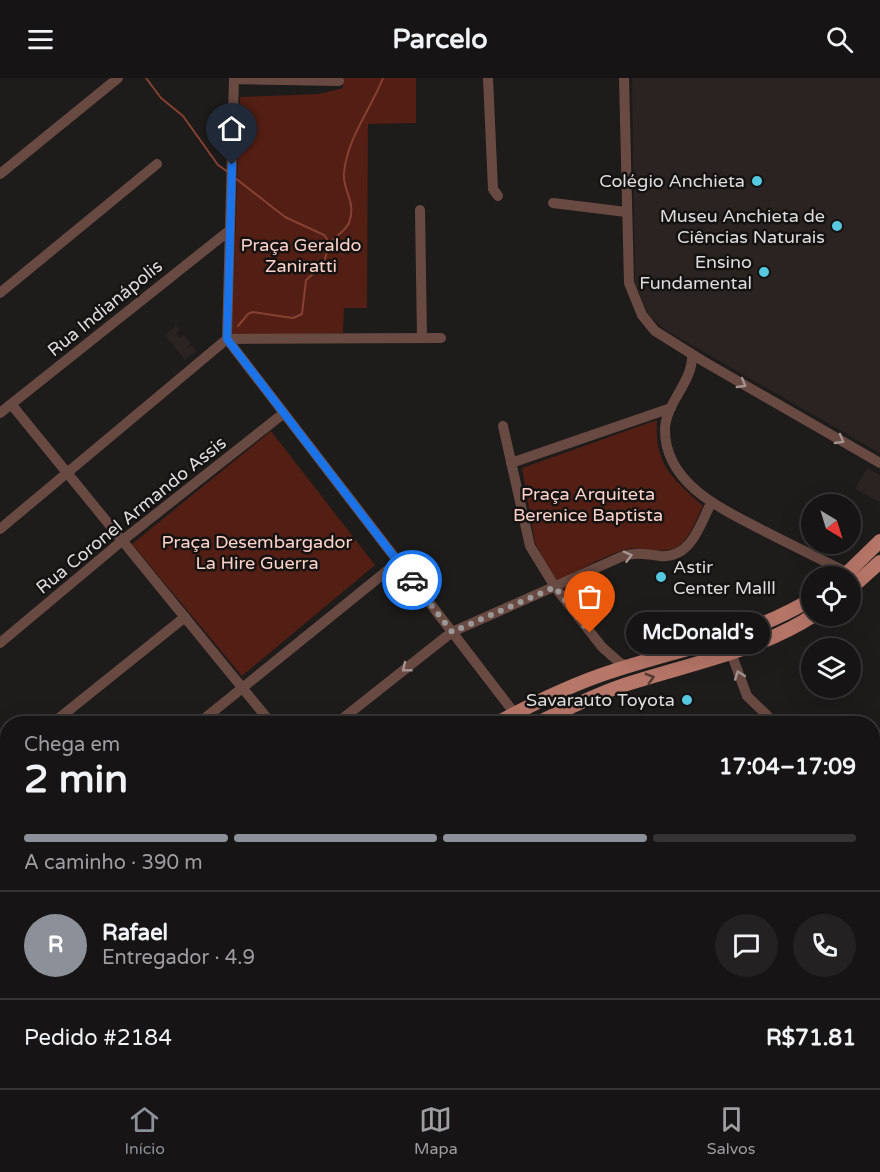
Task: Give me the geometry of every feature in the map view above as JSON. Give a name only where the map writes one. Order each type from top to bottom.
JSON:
[{"type":"main road","points":[[855,566],[880,541]]},
{"type":"main road","points":[[861,579],[880,562]]},
{"type":"main road","points":[[521,716],[560,690],[726,639],[783,616],[801,605]]},
{"type":"main road","points":[[553,716],[620,687],[732,653],[801,623]]},
{"type":"street","points":[[0,174],[118,78]]},
{"type":"street","points":[[488,78],[493,189],[498,196]]},
{"type":"street","points":[[624,78],[628,283],[636,304],[655,331],[704,362],[880,463]]},
{"type":"street","points":[[339,81],[234,79],[227,339],[516,716]]},
{"type":"street","points":[[0,292],[157,164]]},
{"type":"street","points":[[553,203],[626,212]]},
{"type":"street","points":[[420,210],[422,338]]},
{"type":"street","name":"Rua Indianápolis","points":[[0,413],[230,230]]},
{"type":"street","points":[[0,529],[227,339],[441,338]]},
{"type":"street","points":[[682,347],[686,357],[682,386]]},
{"type":"street","points":[[692,354],[692,364],[671,408],[664,429],[671,457],[683,478],[711,503],[829,566]]},
{"type":"street","points":[[682,386],[704,362]]},
{"type":"street","points":[[12,404],[265,716]]},
{"type":"street","points":[[511,463],[671,408]]},
{"type":"street","name":"Rua Coronel Armando Assis","points":[[0,643],[123,540],[284,413]]},
{"type":"street","points":[[503,426],[530,546],[555,587],[602,647],[620,663],[631,667]]},
{"type":"street","points":[[346,716],[452,632],[630,554],[667,556],[680,552],[692,542],[711,503]]},
{"type":"street","points":[[207,716],[398,562]]},
{"type":"street","points":[[567,603],[569,591],[577,577]]},
{"type":"street","points":[[62,716],[185,617]]},
{"type":"street","points":[[726,639],[747,696],[768,716]]},
{"type":"street","points":[[602,647],[603,675]]},
{"type":"shaded area","name":"Colégio Anchieta","points":[[632,78],[880,78],[880,453],[664,329],[648,314],[635,283]]},
{"type":"shaded area","points":[[176,326],[180,330],[176,333],[180,338],[184,335],[191,343],[186,348],[193,346],[197,351],[185,360],[165,335]]},
{"type":"shaded area","points":[[867,468],[880,475],[880,502],[855,489]]},
{"type":"green space","name":"Praça Geraldo Zaniratti","points":[[343,78],[416,78],[416,123],[368,124],[367,308],[344,308],[343,333],[232,335],[240,97],[319,94],[343,88]]},
{"type":"green space","name":"Praça Arquiteta Berenice Baptista","points":[[657,420],[659,448],[667,469],[682,487],[703,506],[688,536],[680,545],[669,550],[630,549],[615,553],[556,582],[535,543],[522,468]]},
{"type":"green space","name":"Praça Desembargador La Hire Guerra","points":[[271,431],[375,565],[242,676],[132,544]]},
{"type":"waterway","points":[[146,78],[161,98],[183,116],[218,165],[228,172]]},
{"type":"waterway","points":[[330,243],[349,223],[351,208],[344,179],[346,160],[354,136],[383,78]]},
{"type":"waterway","points":[[235,178],[285,217],[324,235],[330,243],[323,265],[306,280],[302,314],[293,318],[253,312],[248,314],[238,326]]},
{"type":"way so far","points":[[412,580],[452,632],[555,587],[590,633]]},
{"type":"place","name":"Colégio Anchieta","points":[[757,181]]},
{"type":"place","name":"Museu Anchieta de Ciências Naturais","points":[[837,226]]},
{"type":"place","name":"Ensino Fundamental","points":[[764,272]]},
{"type":"place","name":"Astir Center Malll","points":[[661,577]]},
{"type":"place","name":"McDonald's","points":[[590,633]]},
{"type":"place","name":"Savarauto Toyota","points":[[687,700]]},
{"type":"route","points":[[232,165],[227,339],[412,580]]}]
